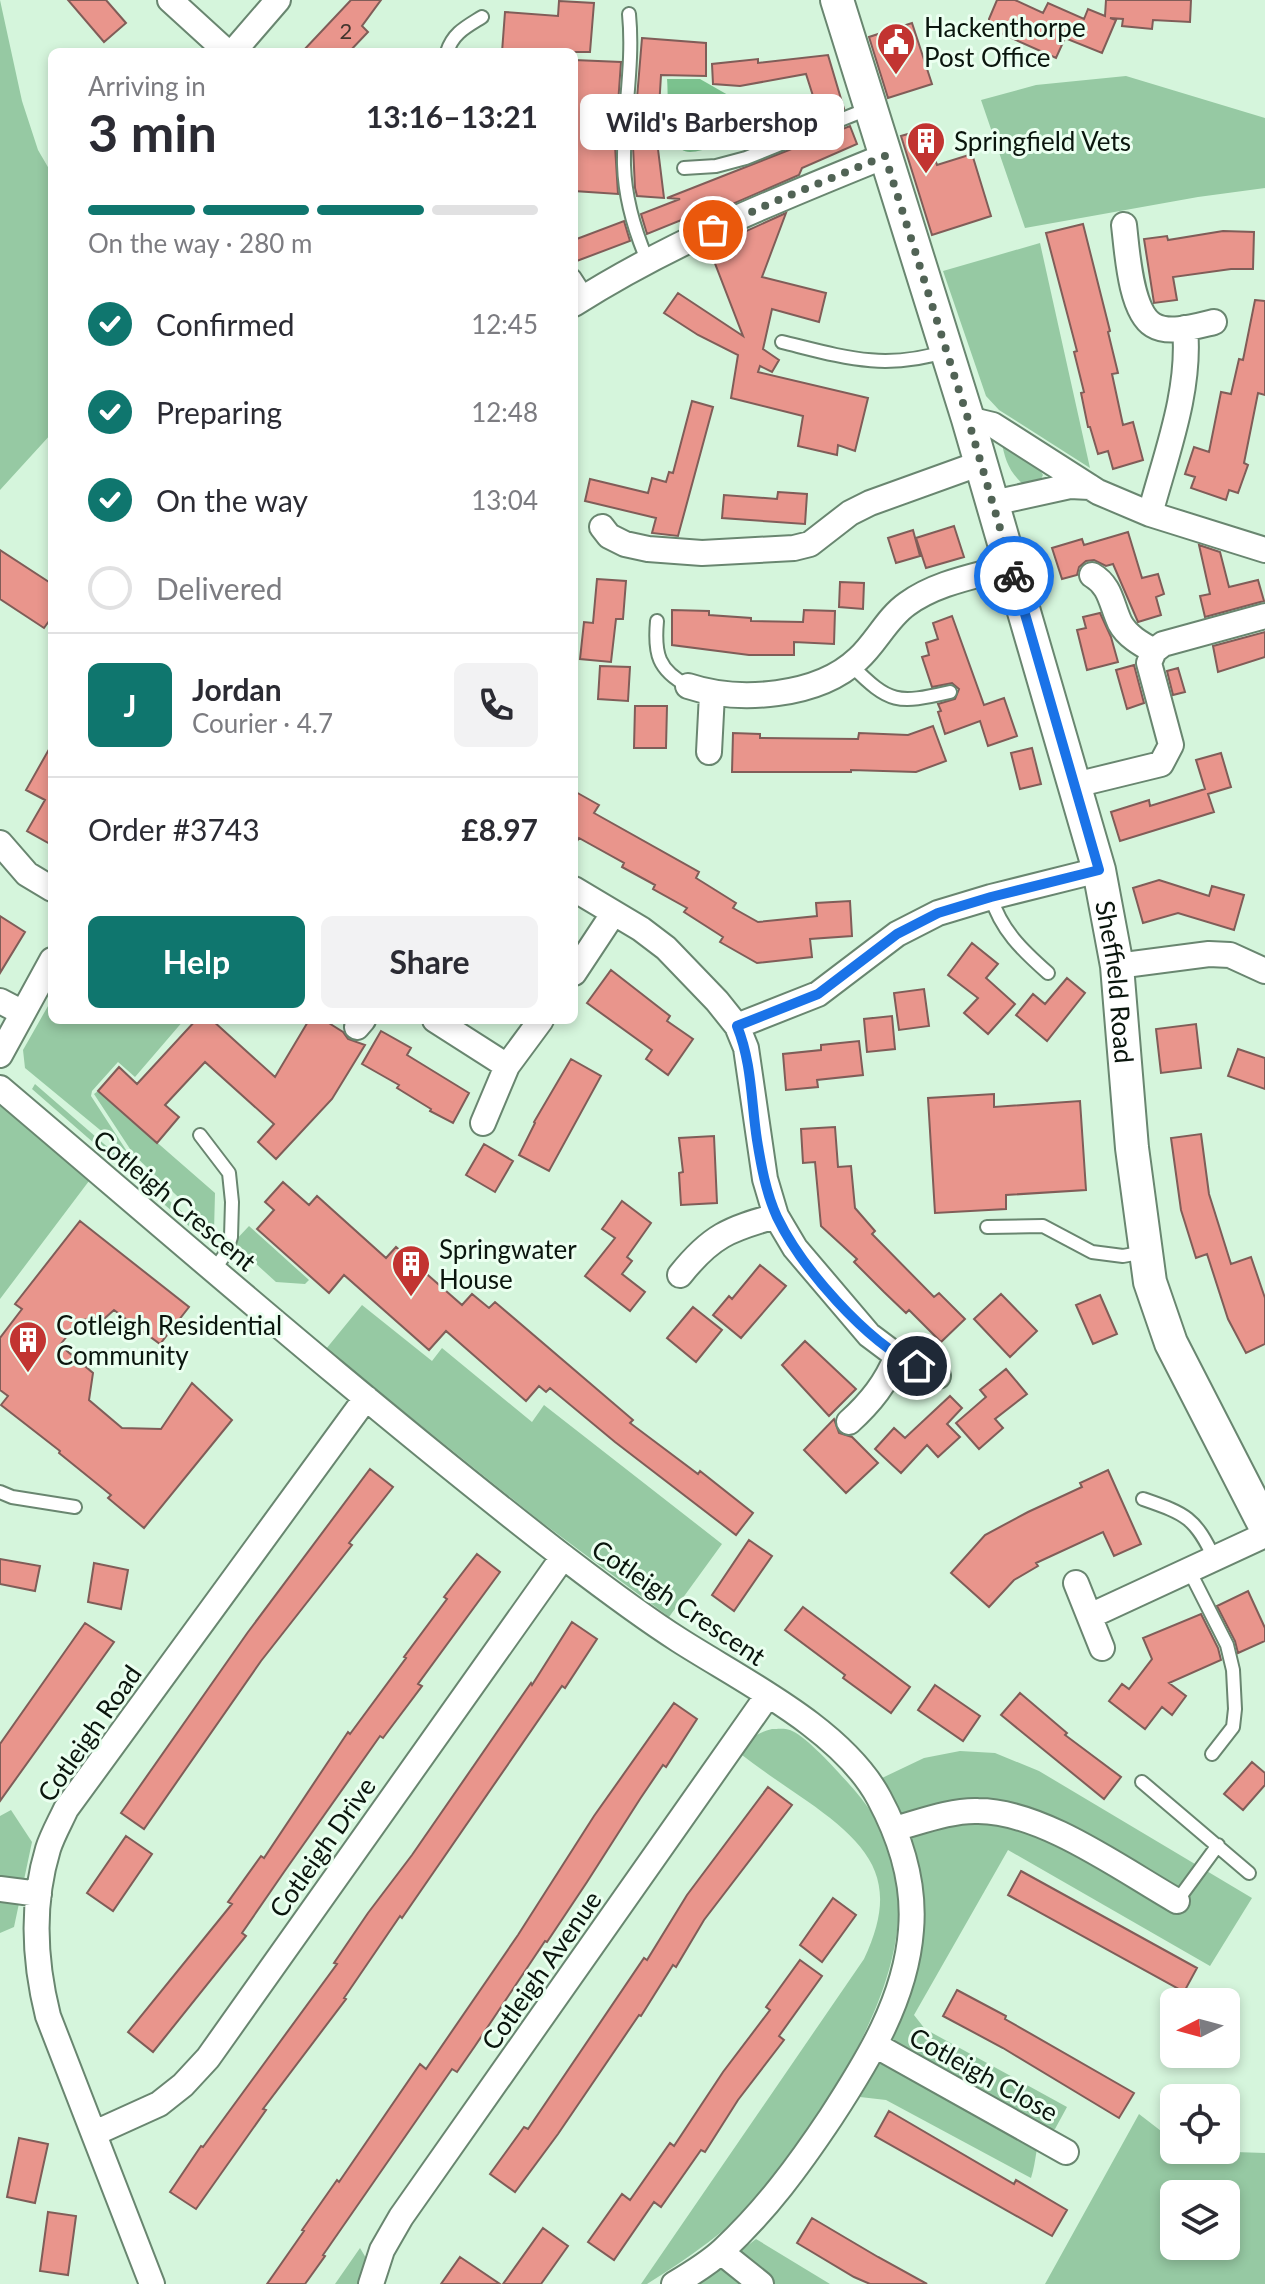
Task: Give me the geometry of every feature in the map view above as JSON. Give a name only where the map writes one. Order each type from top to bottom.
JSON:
[{"type":"street","points":[[170,0],[225,48]]},
{"type":"street","points":[[234,48],[278,0]]},
{"type":"street","name":"Sheffield Road","points":[[837,0],[968,419],[1099,870],[1117,966],[1132,1148],[1146,1252],[1158,1311],[1171,1343],[1265,1526]]},
{"type":"street","points":[[578,292],[771,203],[885,156]]},
{"type":"street","points":[[1124,225],[1133,290],[1141,311],[1152,325],[1185,328],[1214,322]]},
{"type":"street","points":[[1150,514],[1184,380],[1187,354],[1185,328]]},
{"type":"street","points":[[968,419],[993,425],[1090,487],[1150,514],[1265,550]]},
{"type":"street","points":[[602,527],[609,536],[625,544],[648,549],[702,553],[794,548],[810,544],[850,513],[870,503],[981,463]]},
{"type":"street","points":[[993,503],[1070,486],[1090,487]]},
{"type":"street","points":[[709,752],[700,690],[798,691],[821,684],[840,675],[871,647],[896,613],[920,595],[1011,566]]},
{"type":"street","points":[[1092,575],[1102,581],[1109,592],[1121,625],[1133,638],[1154,651]]},
{"type":"street","points":[[1075,785],[1161,764],[1166,756],[1171,745],[1149,663],[1154,651],[1163,644],[1265,616]]},
{"type":"street","points":[[0,843],[27,874],[48,887]]},
{"type":"street","points":[[737,1026],[818,994],[897,934],[938,913],[1099,870]]},
{"type":"street","points":[[578,892],[641,929],[666,948],[737,1026],[746,1048],[757,1139],[776,1216],[795,1248],[869,1335],[897,1356],[938,1376]]},
{"type":"street","points":[[578,967],[613,914]]},
{"type":"street","points":[[1117,966],[1209,954],[1230,955],[1265,971]]},
{"type":"street","points":[[0,1055],[48,967]]},
{"type":"street","points":[[0,1001],[23,1013]]},
{"type":"street","points":[[441,1024],[507,1066]]},
{"type":"street","points":[[483,1123],[507,1066],[538,1024]]},
{"type":"street","name":"Cotleigh Crescent","points":[[0,1088],[366,1398],[563,1557],[676,1638],[768,1695],[848,1756],[877,1793],[894,1829],[910,1886],[911,1928],[905,1967],[893,2004],[875,2045],[791,2177],[721,2252],[674,2284]]},
{"type":"street","points":[[680,1275],[698,1252],[715,1238],[745,1224],[776,1216]]},
{"type":"street","points":[[849,1422],[887,1380],[897,1356]]},
{"type":"street","name":"Cotleigh Road","points":[[152,2284],[48,2016],[38,1975],[35,1936],[48,1849],[66,1809],[366,1398]]},
{"type":"street","points":[[1090,1616],[1265,1535]]},
{"type":"street","name":"Cotleigh Drive","points":[[95,2133],[159,2104],[183,2085],[208,2058],[563,1557]]},
{"type":"street","points":[[1076,1583],[1102,1648]]},
{"type":"street","name":"Cotleigh Avenue","points":[[371,2284],[382,2250],[401,2217],[768,1695]]},
{"type":"street","points":[[894,1829],[974,1810],[1005,1812],[1057,1833],[1177,1901]]},
{"type":"street","points":[[0,1889],[39,1894]]},
{"type":"street","name":"Cotleigh Close","points":[[875,2045],[1066,2152]]},
{"type":"street","points":[[721,2252],[761,2284]]},
{"type":"lane","points":[[629,14],[632,45],[624,166],[635,229],[648,262]]},
{"type":"lane","points":[[448,48],[458,31],[482,17]]},
{"type":"lane","points":[[684,168],[716,166],[746,158],[870,108]]},
{"type":"lane","points":[[782,342],[854,360],[886,363],[926,358],[947,351]]},
{"type":"lane","points":[[657,621],[655,643],[661,664],[672,677],[700,690]]},
{"type":"lane","points":[[851,665],[879,692],[888,696],[928,697],[950,692]]},
{"type":"lane","points":[[991,897],[1003,926],[1017,946],[1048,973]]},
{"type":"lane","points":[[200,1135],[229,1173],[231,1237],[226,1253],[214,1270]]},
{"type":"lane","points":[[987,1227],[1043,1226],[1092,1252],[1123,1256],[1146,1252]]},
{"type":"lane","points":[[0,1492],[12,1497],[75,1507]]},
{"type":"lane","points":[[1143,1499],[1180,1512],[1194,1524],[1215,1560]]},
{"type":"lane","points":[[1190,1572],[1227,1645],[1233,1670],[1233,1727],[1212,1754]]},
{"type":"lane","points":[[1142,1782],[1249,1873]]},
{"type":"lane","points":[[1177,1901],[1218,1845]]},
{"type":"shaded area","points":[[0,0],[22,101],[38,150],[48,167],[48,437],[0,490]]},
{"type":"shaded area","points":[[1126,76],[1265,118],[1265,188],[1025,228],[981,100],[1036,85]]},
{"type":"shaded area","points":[[667,79],[700,79],[735,99],[733,107],[745,135],[710,148],[690,152],[682,149],[672,133]]},
{"type":"shaded area","points":[[1040,243],[1090,468],[999,410],[986,396],[943,271]]},
{"type":"shaded area","points":[[1001,439],[1037,465],[1043,475],[1040,481],[1024,485],[1014,475]]},
{"type":"shaded area","points":[[48,1006],[48,1024],[181,1024],[135,1077],[118,1062],[92,1091],[91,1096],[128,1153],[25,1068],[23,1050]]},
{"type":"shaded area","points":[[35,1084],[210,1236],[197,1233],[32,1089]]},
{"type":"shaded area","points":[[98,1091],[215,1193],[214,1231],[134,1155],[94,1094]]},
{"type":"shaded area","points":[[0,1105],[14,1110],[92,1177],[0,1299]]},
{"type":"shaded area","points":[[249,1226],[309,1280],[305,1284],[276,1282],[233,1243]]},
{"type":"shaded area","points":[[362,1305],[432,1361],[442,1348],[532,1422],[544,1405],[722,1544],[669,1617],[540,1521],[326,1349]]},
{"type":"shaded area","points":[[772,1729],[790,1730],[815,1748],[856,1792],[882,1830],[895,1870],[899,1911],[893,1953],[864,2035],[781,2171],[753,2204],[725,2229],[663,2274],[647,2284],[641,2284],[864,1959],[875,1932],[880,1908],[879,1887],[863,1850],[829,1818],[742,1755],[753,1738]]},
{"type":"shaded area","points":[[960,1751],[995,1753],[1039,1771],[1252,1898],[1210,1966],[1008,1850],[914,2015],[925,2029],[1067,2107],[1055,2129],[1044,2129],[1031,2178],[886,2100],[860,2097],[902,2014],[919,1955],[923,1924],[923,1894],[915,1852],[903,1819],[882,1778],[924,1758]]},
{"type":"shaded area","points":[[11,1810],[32,1842],[14,1927],[0,1933],[0,1816]]},
{"type":"shaded area","points":[[1139,2114],[1160,2130],[1160,2164],[1240,2164],[1240,2152],[1265,2153],[1265,2284],[1045,2284]]},
{"type":"shaded area","points":[[756,2239],[830,2284],[698,2284]]},
{"type":"shaded area","points":[[360,2248],[366,2258],[361,2284],[335,2284]]},
{"type":"building","points":[[68,0],[106,0],[126,23],[104,42]]},
{"type":"building","points":[[351,0],[381,0],[362,26],[368,32],[353,48],[306,48]]},
{"type":"building","points":[[997,0],[1015,0],[1043,13],[1048,3],[1084,19],[1088,9],[1105,16],[1106,0],[1191,0],[1190,22],[1153,20],[1152,29],[1122,26],[1123,19],[1110,18],[1116,20],[1102,53],[1065,38],[1056,58],[989,28],[989,19]]},
{"type":"building","points":[[559,1],[594,3],[590,52],[578,52],[578,48],[502,48],[505,12],[558,16]]},
{"type":"building","points":[[912,23],[932,84],[888,98],[869,37]]},
{"type":"building","points":[[642,38],[706,43],[706,76],[661,75],[657,141],[664,198],[637,196],[635,188],[633,146]]},
{"type":"building","points":[[828,55],[844,109],[820,118],[806,74],[740,86],[713,84],[712,64],[758,59],[758,63]]},
{"type":"building","points":[[578,60],[621,62],[615,146],[618,194],[578,191]]},
{"type":"building","points":[[850,126],[857,144],[802,168],[799,175],[698,219],[696,214],[647,234],[641,214],[680,199],[667,198]]},
{"type":"building","name":"Springfield Vets","points":[[925,129],[937,165],[972,154],[991,216],[932,235],[901,136]]},
{"type":"building","points":[[786,213],[762,277],[826,293],[819,322],[772,309],[763,349],[779,360],[772,372],[760,366],[758,372],[868,398],[855,451],[838,445],[837,455],[798,446],[803,416],[731,398],[738,355],[664,313],[678,293],[743,336],[709,248]]},
{"type":"building","points":[[624,221],[630,241],[578,260],[578,238]]},
{"type":"building","points":[[1083,224],[1110,331],[1118,373],[1112,374],[1123,425],[1133,422],[1143,460],[1113,469],[1108,451],[1098,454],[1088,427],[1081,393],[1084,392],[1074,352],[1077,351],[1046,233]]},
{"type":"building","points":[[1223,231],[1254,232],[1253,269],[1173,277],[1177,300],[1154,303],[1144,239],[1167,236],[1168,240]]},
{"type":"building","points":[[1255,300],[1265,301],[1265,395],[1258,393],[1244,463],[1248,465],[1238,493],[1229,490],[1226,500],[1191,488],[1195,477],[1185,474],[1194,447],[1209,452],[1221,392],[1231,394],[1239,359],[1243,360]]},
{"type":"building","points":[[692,401],[713,407],[678,536],[652,533],[656,518],[585,501],[590,479],[648,493],[652,478],[666,482],[669,472],[673,473]]},
{"type":"building","points":[[778,492],[807,494],[805,524],[722,518],[724,495],[777,499]]},
{"type":"building","points":[[954,526],[964,557],[926,568],[916,538]]},
{"type":"building","points":[[913,530],[920,556],[896,563],[888,538]]},
{"type":"building","points":[[1128,532],[1142,578],[1158,574],[1164,594],[1156,597],[1161,615],[1138,622],[1113,564],[1106,566],[1094,560],[1086,561],[1079,567],[1077,575],[1062,579],[1052,548],[1082,539],[1084,545]]},
{"type":"building","points":[[1199,545],[1220,552],[1229,587],[1258,580],[1264,601],[1205,617],[1200,596],[1210,594]]},
{"type":"building","points":[[0,550],[48,581],[48,622],[44,628],[0,599]]},
{"type":"building","points":[[597,579],[626,581],[623,619],[616,619],[611,662],[580,659],[584,622],[593,623]]},
{"type":"building","points":[[840,582],[864,583],[863,609],[839,607]]},
{"type":"building","points":[[672,610],[709,611],[709,615],[751,618],[751,621],[803,622],[804,610],[835,611],[834,644],[794,642],[794,655],[749,655],[672,645]]},
{"type":"building","points":[[1100,613],[1118,662],[1087,670],[1077,630],[1086,628],[1083,617]]},
{"type":"building","points":[[952,616],[984,705],[1004,698],[1017,736],[988,746],[980,721],[945,734],[938,704],[955,699],[959,689],[952,683],[932,687],[922,657],[929,655],[926,643],[938,639],[933,623]]},
{"type":"building","points":[[1265,632],[1265,657],[1218,672],[1213,646]]},
{"type":"building","points":[[1134,665],[1144,703],[1127,709],[1116,670]]},
{"type":"building","points":[[600,666],[630,667],[628,701],[598,699]]},
{"type":"building","points":[[1178,668],[1185,692],[1173,695],[1167,671]]},
{"type":"building","points":[[635,706],[667,706],[666,748],[634,748]]},
{"type":"building","points":[[933,726],[946,761],[916,772],[732,772],[733,733],[760,734],[760,738],[858,739],[859,733],[908,735]]},
{"type":"building","points":[[1032,748],[1041,784],[1020,789],[1011,753]]},
{"type":"building","points":[[48,751],[48,843],[27,831],[45,800],[26,790]]},
{"type":"building","points":[[1221,753],[1231,787],[1208,794],[1214,812],[1120,841],[1111,812],[1149,800],[1150,806],[1205,789],[1196,760]]},
{"type":"building","points":[[578,793],[599,805],[594,813],[699,872],[696,878],[736,903],[733,908],[758,922],[817,916],[816,903],[850,901],[852,936],[810,939],[812,957],[757,963],[720,942],[723,937],[684,912],[687,908],[653,889],[655,885],[622,867],[624,863],[579,838]]},
{"type":"building","points":[[1159,880],[1209,896],[1212,886],[1244,895],[1234,930],[1178,913],[1143,923],[1133,888]]},
{"type":"building","points":[[0,916],[25,932],[0,973]]},
{"type":"building","points":[[972,943],[998,964],[986,978],[1015,1004],[988,1034],[964,1013],[978,998],[948,975]]},
{"type":"building","points":[[611,970],[670,1016],[667,1021],[693,1039],[668,1075],[646,1059],[652,1050],[587,1003]]},
{"type":"building","points":[[1067,978],[1085,993],[1047,1041],[1016,1015],[1033,994],[1045,1004]]},
{"type":"building","points":[[924,989],[929,1026],[899,1030],[894,993]]},
{"type":"building","points":[[892,1016],[895,1049],[867,1052],[864,1019]]},
{"type":"building","points":[[192,1024],[216,1024],[275,1077],[307,1024],[330,1024],[348,1039],[365,1045],[332,1099],[276,1159],[258,1142],[274,1124],[205,1062],[165,1105],[179,1117],[157,1143],[98,1091],[119,1067],[137,1084]]},
{"type":"building","points":[[1196,1024],[1201,1068],[1161,1073],[1156,1029]]},
{"type":"building","points":[[381,1031],[411,1048],[407,1055],[469,1093],[453,1123],[397,1088],[399,1085],[362,1064]]},
{"type":"building","points":[[859,1041],[863,1075],[817,1080],[818,1087],[786,1090],[783,1054],[821,1050],[821,1045]]},
{"type":"building","points":[[1238,1049],[1265,1058],[1265,1089],[1228,1076]]},
{"type":"building","points":[[571,1059],[601,1076],[549,1171],[519,1155],[534,1122]]},
{"type":"building","points":[[994,1094],[994,1107],[1080,1101],[1086,1190],[1006,1195],[1006,1209],[935,1213],[928,1098]]},
{"type":"building","points":[[835,1127],[838,1167],[851,1166],[855,1208],[875,1231],[872,1234],[934,1297],[939,1293],[965,1319],[941,1342],[909,1310],[906,1313],[884,1292],[854,1262],[857,1259],[821,1226],[815,1162],[803,1163],[801,1129]]},
{"type":"building","points":[[1201,1134],[1209,1194],[1231,1264],[1251,1257],[1265,1298],[1265,1344],[1246,1353],[1228,1319],[1207,1254],[1196,1258],[1181,1210],[1171,1138]]},
{"type":"building","points":[[714,1136],[717,1203],[681,1205],[679,1173],[683,1172],[679,1138]]},
{"type":"building","points":[[484,1144],[513,1161],[495,1192],[466,1175]]},
{"type":"building","name":"Springwater House","points":[[283,1182],[309,1205],[317,1196],[386,1258],[396,1247],[462,1305],[472,1294],[489,1308],[495,1302],[633,1420],[630,1423],[698,1474],[700,1471],[753,1513],[736,1535],[550,1388],[546,1392],[539,1386],[526,1401],[446,1331],[429,1350],[344,1275],[329,1293],[257,1229],[274,1210],[265,1202]]},
{"type":"building","points":[[622,1201],[651,1223],[627,1257],[632,1261],[622,1274],[645,1292],[630,1311],[585,1276],[615,1238],[602,1229]]},
{"type":"building","name":"Cotleigh Residential Community","points":[[80,1221],[189,1307],[160,1344],[114,1310],[105,1318],[80,1320],[60,1345],[93,1373],[89,1400],[122,1428],[161,1429],[192,1383],[232,1420],[144,1528],[60,1451],[1,1405],[8,1396],[0,1390],[0,1338],[22,1309],[15,1304]]},
{"type":"building","points":[[760,1265],[786,1286],[741,1338],[713,1315],[729,1296],[732,1299]]},
{"type":"building","points":[[1001,1294],[1037,1331],[1010,1357],[974,1319]]},
{"type":"building","points":[[1100,1295],[1117,1334],[1093,1344],[1076,1305]]},
{"type":"building","points":[[693,1307],[722,1330],[696,1362],[667,1338]]},
{"type":"building","points":[[805,1341],[856,1389],[829,1416],[782,1365]]},
{"type":"building","points":[[1006,1369],[1027,1394],[995,1419],[1003,1428],[979,1449],[956,1423],[986,1397],[980,1390]]},
{"type":"building","points":[[950,1396],[962,1408],[947,1424],[960,1437],[938,1457],[927,1445],[901,1473],[875,1449],[894,1428],[905,1438]]},
{"type":"building","points":[[834,1419],[839,1433],[852,1437],[878,1463],[846,1493],[804,1450]]},
{"type":"building","points":[[370,1469],[393,1487],[261,1661],[144,1829],[121,1813],[248,1632]]},
{"type":"building","points":[[1108,1470],[1141,1544],[1114,1556],[1103,1532],[1036,1563],[1038,1566],[1014,1580],[989,1607],[951,1573],[985,1535],[1082,1487],[1080,1483]]},
{"type":"building","points":[[749,1540],[772,1556],[734,1611],[712,1595]]},
{"type":"building","points":[[477,1554],[500,1572],[418,1684],[422,1686],[383,1738],[380,1736],[284,1872],[242,1933],[246,1936],[153,2052],[128,2032],[232,1904],[228,1902],[261,1856],[264,1858],[348,1732],[350,1734],[406,1658],[447,1599],[444,1597]]},
{"type":"building","points":[[0,1559],[40,1566],[35,1591],[0,1584]]},
{"type":"building","points":[[94,1563],[128,1570],[121,1609],[88,1602]]},
{"type":"building","points":[[1248,1591],[1265,1628],[1265,1641],[1238,1653],[1217,1606]]},
{"type":"building","points":[[803,1607],[910,1687],[891,1713],[785,1630]]},
{"type":"building","points":[[1201,1614],[1221,1660],[1169,1683],[1186,1696],[1172,1715],[1162,1707],[1145,1729],[1109,1701],[1122,1684],[1129,1689],[1152,1659],[1143,1638]]},
{"type":"building","points":[[572,1622],[597,1639],[402,1918],[400,1916],[346,1999],[263,2109],[266,2110],[196,2209],[170,2192],[337,1964],[334,1963],[368,1913],[532,1685]]},
{"type":"building","points":[[85,1623],[114,1642],[0,1801],[0,1744]]},
{"type":"building","points":[[935,1685],[980,1716],[963,1741],[918,1710]]},
{"type":"building","points":[[1020,1693],[1067,1733],[1065,1735],[1121,1777],[1104,1799],[1001,1715]]},
{"type":"building","points":[[674,1703],[697,1719],[457,2072],[452,2069],[305,2284],[267,2284],[420,2064],[426,2069],[518,1935],[594,1816]]},
{"type":"building","points":[[1252,1762],[1265,1773],[1265,1785],[1243,1810],[1224,1794]]},
{"type":"building","points":[[768,1787],[792,1805],[704,1920],[676,1967],[673,1965],[641,2016],[515,2192],[490,2174],[524,2127],[528,2129],[644,1958],[647,1960],[687,1895]]},
{"type":"building","points":[[126,1836],[152,1854],[113,1911],[87,1893]]},
{"type":"building","points":[[1021,1871],[1197,1968],[1186,1988],[1177,1988],[1008,1895]]},
{"type":"building","points":[[833,1898],[856,1915],[822,1962],[800,1945]]},
{"type":"building","points":[[800,1960],[822,1976],[779,2036],[784,2040],[738,2100],[705,2152],[701,2150],[661,2207],[654,2202],[614,2260],[588,2242],[622,2194],[630,2200],[670,2143],[674,2146],[723,2072],[770,2010],[766,2007]]},
{"type":"building","points":[[957,1990],[1134,2093],[1119,2118],[943,2016]]},
{"type":"building","points":[[889,2111],[1014,2184],[1016,2180],[1067,2210],[1052,2236],[875,2136]]},
{"type":"building","points":[[19,2138],[48,2144],[35,2203],[7,2197]]},
{"type":"building","points":[[48,2212],[76,2216],[68,2275],[40,2271]]},
{"type":"building","points":[[812,2218],[927,2284],[870,2284],[854,2277],[797,2243]]},
{"type":"building","points":[[543,2228],[568,2246],[541,2284],[503,2284]]},
{"type":"building","points":[[460,2257],[500,2284],[441,2284]]},
{"type":"way so far","points":[[713,230],[885,156],[1014,576]]},
{"type":"place","name":"Hackenthorpe Post Office","points":[[896,76]]},
{"type":"place","name":"Springfield Vets","points":[[926,175]]},
{"type":"place","name":"Wild's Barbershop","points":[[713,230]]},
{"type":"place","name":"Springwater House","points":[[411,1298]]},
{"type":"place","name":"Cotleigh Residential Community","points":[[28,1374]]},
{"type":"route","points":[[917,1366],[897,1356],[869,1335],[795,1248],[776,1216],[757,1139],[746,1048],[737,1026],[818,994],[897,934],[938,913],[1099,870],[1014,576]]}]
